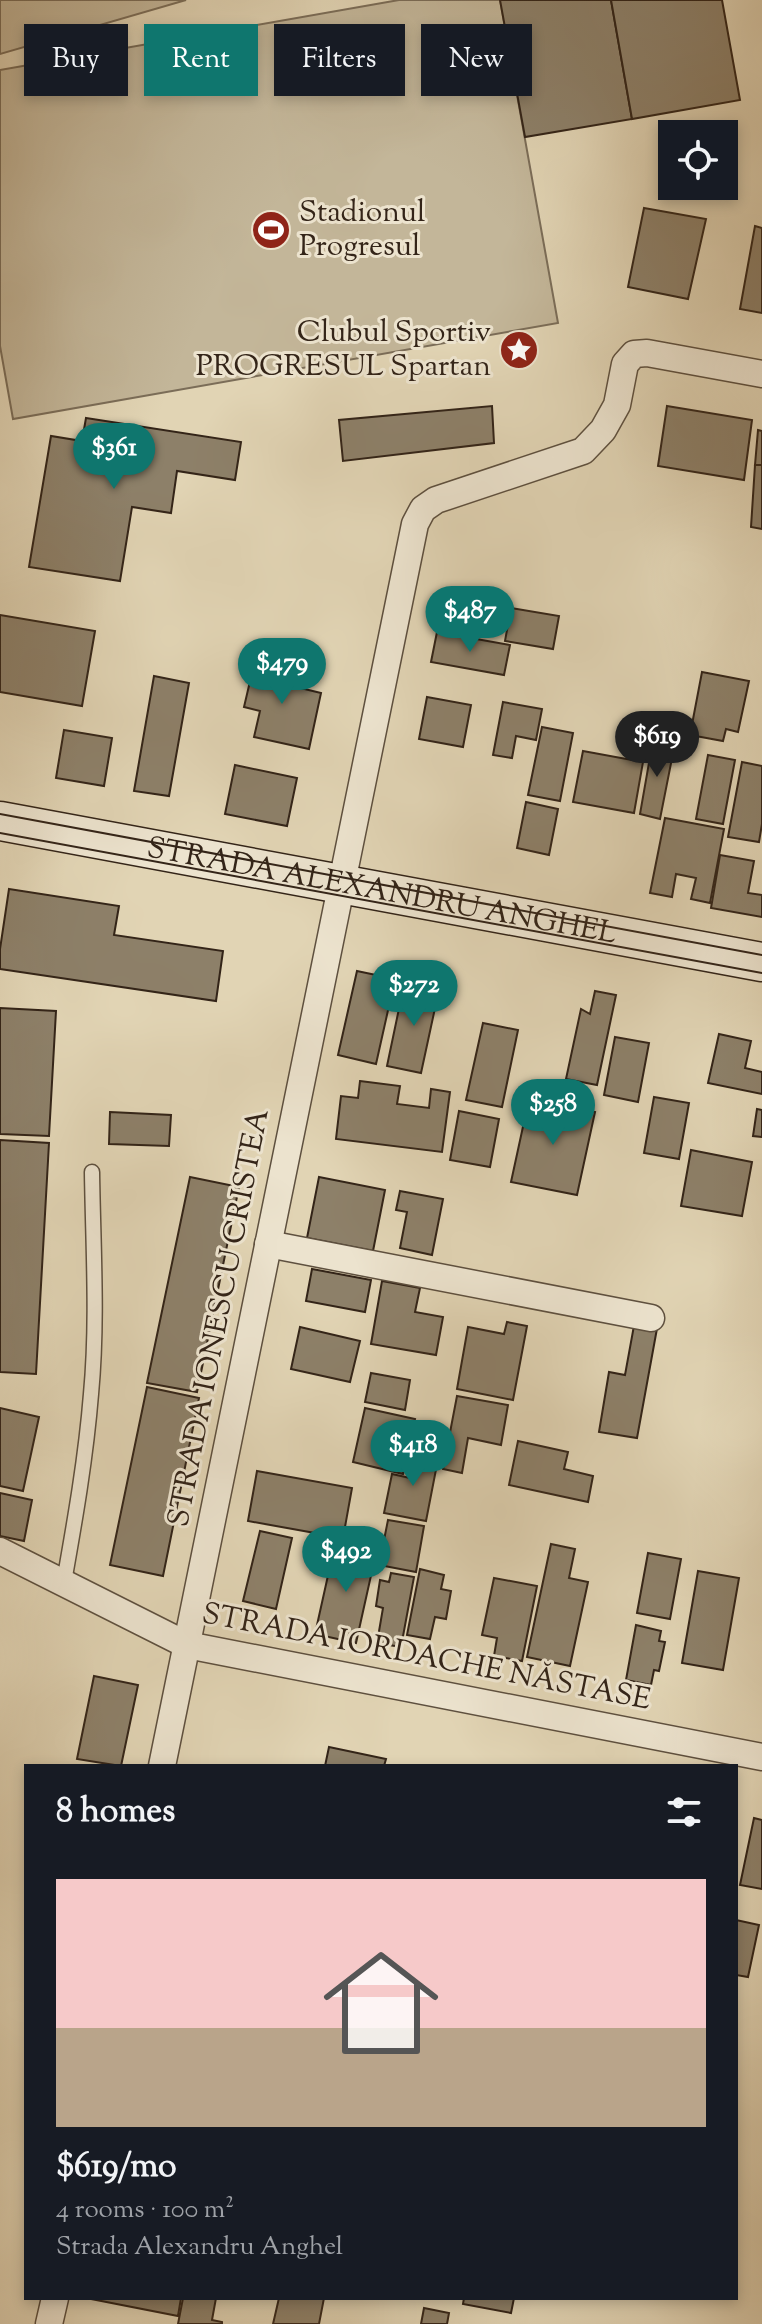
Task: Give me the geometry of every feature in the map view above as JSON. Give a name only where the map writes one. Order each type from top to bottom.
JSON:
[{"type":"main road","name":"STRADA ALEXANDRU ANGHEL","points":[[0,821],[762,962]]},
{"type":"street","name":"STRADA IONESCU CRISTEA","points":[[162,1764],[415,524],[423,509],[436,500],[583,451],[603,430],[617,405],[625,364],[634,354],[647,353],[762,374]]},
{"type":"street","points":[[268,1244],[651,1318]]},
{"type":"street","name":"STRADA IORDACHE NĂSTASE","points":[[0,1551],[187,1645],[762,1757]]},
{"type":"street","points":[[49,2324],[55,2300]]},
{"type":"lane","points":[[64,1582],[92,1391],[92,1172]]},
{"type":"shaded area","points":[[0,0],[186,0],[103,24],[24,24],[24,47],[0,54]]},
{"type":"shaded area","name":"Stadionul Progresul","points":[[399,0],[500,0],[504,24],[421,24],[421,96],[517,96],[558,323],[13,419],[0,346],[0,70],[24,66],[24,96],[128,96],[128,48],[144,45],[144,96],[258,96],[258,25]]},
{"type":"building","points":[[500,0],[611,0],[632,119],[525,137],[518,96],[532,96],[532,24],[504,24]]},
{"type":"building","points":[[611,0],[722,0],[740,100],[632,119]]},
{"type":"building","points":[[644,208],[706,219],[688,299],[628,287]]},
{"type":"building","points":[[755,226],[762,228],[762,313],[740,309]]},
{"type":"building","points":[[492,406],[494,443],[343,461],[339,420]]},
{"type":"building","points":[[667,406],[752,420],[744,480],[658,466]]},
{"type":"building","points":[[86,418],[241,442],[235,480],[177,471],[171,513],[132,507],[120,581],[29,567],[51,436],[82,441]]},
{"type":"building","points":[[758,430],[762,431],[762,465],[755,465]]},
{"type":"building","points":[[755,465],[762,465],[762,529],[751,527]]},
{"type":"building","points":[[511,608],[559,616],[553,649],[505,641]]},
{"type":"building","points":[[0,615],[95,631],[82,706],[0,692]]},
{"type":"building","points":[[437,632],[510,645],[504,675],[431,662]]},
{"type":"building","points":[[255,660],[292,668],[288,685],[321,693],[309,749],[254,737],[260,711],[244,707]]},
{"type":"building","points":[[702,672],[749,681],[738,732],[726,729],[723,741],[690,735]]},
{"type":"building","points":[[154,676],[189,683],[169,796],[134,791]]},
{"type":"building","points":[[427,697],[471,705],[463,747],[419,739]]},
{"type":"building","points":[[503,702],[542,709],[536,740],[516,736],[512,758],[493,755]]},
{"type":"building","points":[[542,727],[573,733],[560,801],[528,795]]},
{"type":"building","points":[[64,730],[112,738],[104,786],[56,778]]},
{"type":"building","points":[[653,740],[675,743],[660,819],[640,814]]},
{"type":"building","points":[[583,751],[643,762],[634,813],[573,802]]},
{"type":"building","points":[[708,755],[735,760],[723,824],[696,819]]},
{"type":"building","points":[[742,762],[762,766],[759,842],[728,837]]},
{"type":"building","points":[[235,765],[297,778],[287,826],[225,814]]},
{"type":"building","points":[[526,802],[558,809],[549,855],[517,848]]},
{"type":"building","points":[[665,818],[724,829],[710,903],[691,899],[696,878],[676,874],[672,897],[650,893]]},
{"type":"building","points":[[720,855],[754,861],[748,893],[762,895],[762,917],[711,908]]},
{"type":"building","points":[[9,889],[119,906],[114,935],[223,951],[216,1001],[0,969]]},
{"type":"building","points":[[357,971],[395,979],[376,1064],[338,1055]]},
{"type":"building","points":[[415,979],[440,985],[421,1073],[387,1066],[401,999],[410,1001]]},
{"type":"building","points":[[595,991],[616,995],[597,1085],[566,1079],[581,1009],[590,1014]]},
{"type":"building","points":[[0,1008],[56,1011],[49,1136],[0,1134]]},
{"type":"building","points":[[483,1023],[518,1030],[502,1107],[466,1100]]},
{"type":"building","points":[[719,1034],[751,1041],[745,1068],[762,1072],[762,1094],[708,1083]]},
{"type":"building","points":[[615,1037],[649,1043],[638,1102],[604,1095]]},
{"type":"building","points":[[360,1081],[400,1086],[397,1104],[429,1108],[431,1089],[450,1092],[442,1152],[336,1139],[341,1096],[358,1098]]},
{"type":"building","points":[[654,1097],[689,1103],[679,1159],[644,1153]]},
{"type":"building","points":[[529,1099],[595,1112],[577,1195],[511,1182]]},
{"type":"building","points":[[757,1109],[762,1110],[762,1137],[753,1136]]},
{"type":"building","points":[[459,1111],[499,1119],[490,1167],[450,1160]]},
{"type":"building","points":[[110,1112],[171,1115],[169,1146],[109,1144]]},
{"type":"building","points":[[0,1140],[49,1143],[36,1374],[0,1372]]},
{"type":"building","points":[[691,1150],[752,1162],[742,1216],[681,1206]]},
{"type":"building","points":[[190,1177],[239,1187],[197,1392],[147,1383]]},
{"type":"building","points":[[319,1177],[385,1190],[373,1251],[307,1238]]},
{"type":"building","points":[[400,1191],[443,1199],[432,1255],[400,1248],[407,1212],[396,1210]]},
{"type":"building","points":[[312,1269],[371,1280],[365,1312],[306,1301]]},
{"type":"building","points":[[382,1281],[420,1288],[415,1312],[443,1317],[436,1355],[371,1344]]},
{"type":"building","points":[[635,1320],[658,1323],[637,1438],[599,1432],[609,1372],[625,1375]]},
{"type":"building","points":[[507,1322],[527,1326],[513,1400],[457,1389],[468,1327],[504,1334]]},
{"type":"building","points":[[300,1327],[360,1341],[350,1382],[291,1369]]},
{"type":"building","points":[[371,1373],[410,1380],[405,1410],[365,1402]]},
{"type":"building","points":[[147,1387],[199,1398],[163,1576],[110,1565]]},
{"type":"building","points":[[457,1396],[508,1405],[501,1445],[468,1438],[462,1473],[443,1469]]},
{"type":"building","points":[[0,1408],[39,1417],[23,1491],[0,1486]]},
{"type":"building","points":[[365,1408],[415,1419],[403,1474],[353,1462]]},
{"type":"building","points":[[518,1441],[568,1452],[564,1469],[593,1476],[588,1502],[509,1485]]},
{"type":"building","points":[[415,1450],[439,1454],[426,1521],[384,1513],[392,1474],[410,1478]]},
{"type":"building","points":[[257,1471],[352,1488],[343,1538],[248,1521]]},
{"type":"building","points":[[0,1493],[32,1500],[24,1541],[0,1536]]},
{"type":"building","points":[[388,1520],[424,1526],[416,1572],[379,1565]]},
{"type":"building","points":[[260,1531],[292,1538],[276,1609],[243,1601]]},
{"type":"building","points":[[335,1544],[376,1553],[356,1643],[315,1634]]},
{"type":"building","points":[[551,1544],[575,1549],[569,1578],[588,1582],[570,1666],[527,1657]]},
{"type":"building","points":[[648,1553],[681,1559],[670,1619],[637,1613]]},
{"type":"building","points":[[420,1569],[444,1575],[441,1589],[451,1591],[446,1619],[435,1617],[430,1639],[407,1635]]},
{"type":"building","points":[[698,1571],[739,1578],[723,1670],[682,1663]]},
{"type":"building","points":[[391,1573],[414,1577],[401,1647],[377,1643],[383,1608],[376,1606],[380,1580],[389,1582]]},
{"type":"building","points":[[494,1578],[537,1586],[522,1661],[494,1656],[497,1638],[482,1635]]},
{"type":"building","points":[[636,1625],[661,1631],[659,1641],[665,1642],[659,1671],[654,1670],[651,1685],[626,1680]]},
{"type":"building","points":[[94,1676],[138,1685],[121,1764],[77,1759]]},
{"type":"building","points":[[329,1747],[386,1759],[385,1764],[325,1764]]},
{"type":"building","points":[[754,1818],[762,1820],[762,1889],[740,1885]]},
{"type":"building","points":[[738,1920],[759,1925],[748,1977],[738,1975]]},
{"type":"building","points":[[96,2300],[181,2300],[178,2316]]},
{"type":"building","points":[[183,2300],[216,2300],[212,2320],[222,2324],[178,2324]]},
{"type":"building","points":[[279,2300],[324,2300],[319,2324],[273,2324]]},
{"type":"building","points":[[464,2300],[514,2300],[511,2313],[463,2304]]},
{"type":"building","points":[[424,2308],[449,2313],[447,2324],[421,2324]]},
{"type":"tram line","points":[[0,814],[762,955]]},
{"type":"tram line","points":[[0,833],[762,973]]},
{"type":"place","name":"Stadionul Progresul","points":[[271,230]]},
{"type":"place","name":"Clubul Sportiv PROGRESUL Spartan","points":[[519,350]]}]
